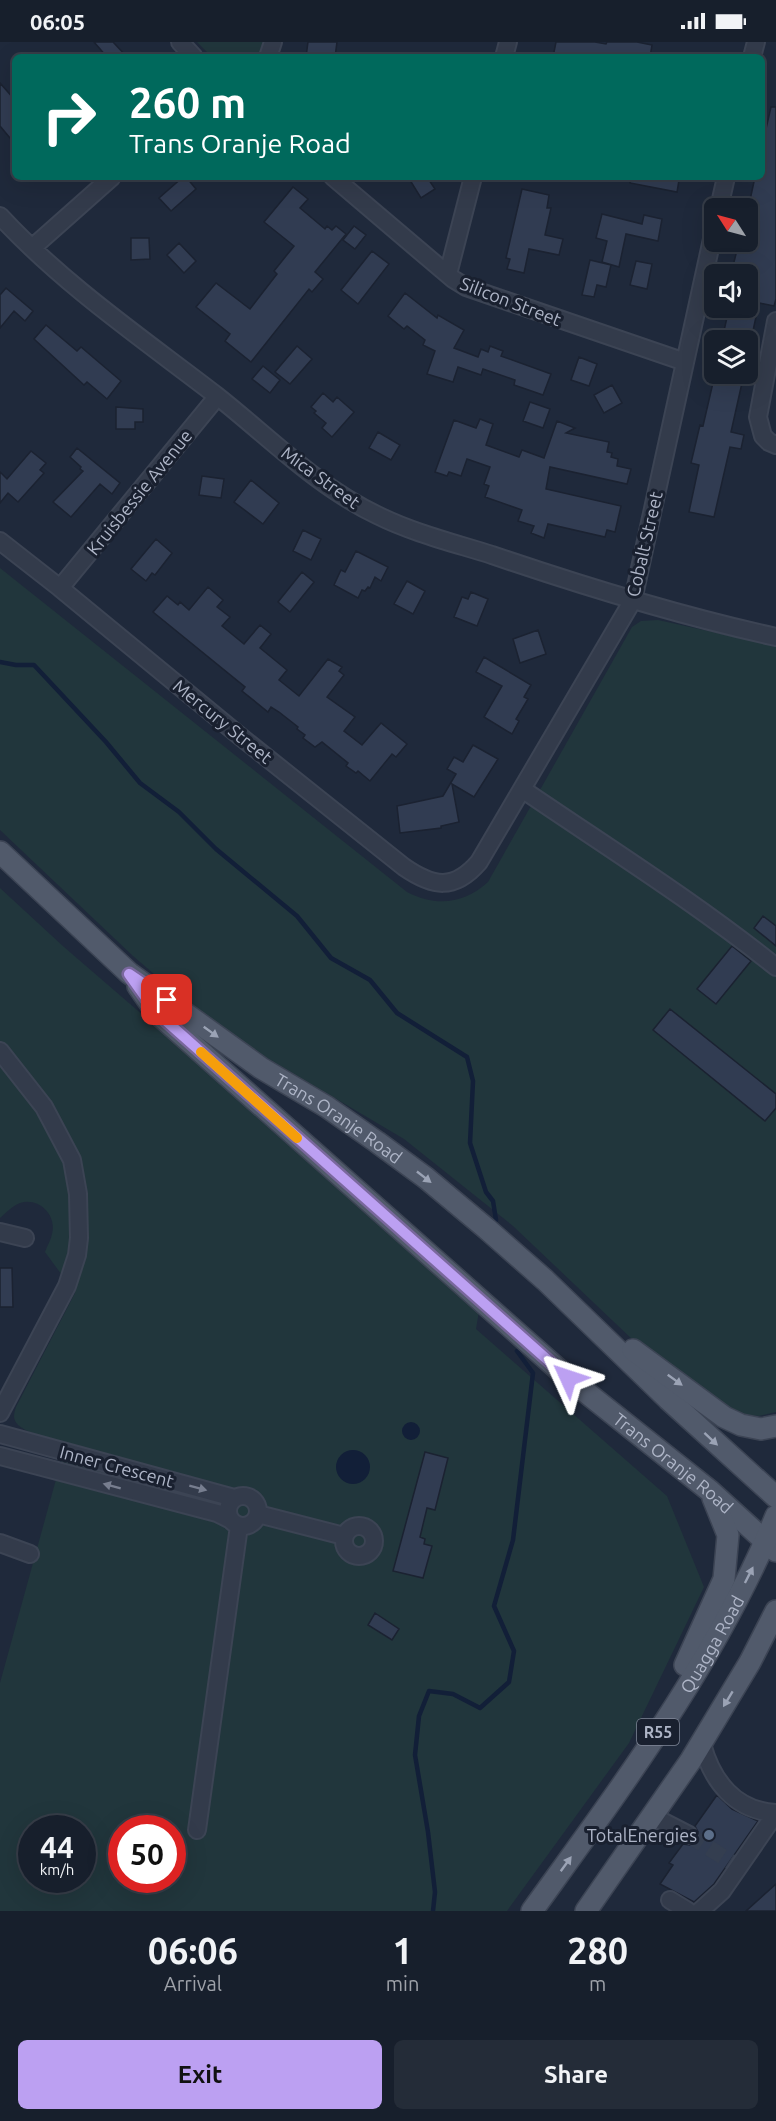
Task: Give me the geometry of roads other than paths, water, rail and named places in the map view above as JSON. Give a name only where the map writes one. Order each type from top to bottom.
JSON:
[{"type":"main road","name":"Trans Oranje Road","points":[[0,852],[129,974],[261,1068],[327,1107],[426,1178],[577,1309],[676,1407],[776,1497]]},
{"type":"main road","name":"Trans Oranje Road","points":[[129,974],[156,1012],[178,1033],[568,1378],[710,1491],[771,1546]]},
{"type":"main road","points":[[577,1309],[724,1417],[741,1425],[760,1429],[776,1426]]},
{"type":"main road","points":[[662,1727],[683,1669],[724,1579],[728,1534],[710,1491]]},
{"type":"main road","name":"Quagga Road","points":[[532,1911],[662,1727],[771,1546],[776,1516]]},
{"type":"main road","name":"R55","points":[[586,1911],[702,1744],[750,1662],[776,1611]]},
{"type":"main road","points":[[750,1662],[776,1645]]},
{"type":"street","points":[[180,42],[191,54]]},
{"type":"street","points":[[32,248],[109,180]]},
{"type":"street","name":"Silicon Street","points":[[337,180],[466,287],[685,362]]},
{"type":"street","points":[[448,274],[472,180]]},
{"type":"street","points":[[721,198],[725,180]]},
{"type":"street","name":"Mica Street","points":[[0,216],[32,248],[126,327],[320,481],[349,501],[380,517],[555,576],[703,621],[776,637]]},
{"type":"street","name":"Cobalt Street","points":[[453,882],[471,872],[479,862],[633,600],[709,252]]},
{"type":"street","points":[[776,321],[758,417],[763,436],[776,445]]},
{"type":"street","name":"Kruisbessie Avenue","points":[[60,588],[217,397]]},
{"type":"street","name":"Mercury Street","points":[[0,541],[404,867],[434,883],[453,882]]},
{"type":"street","points":[[522,789],[744,941],[776,967]]},
{"type":"street","points":[[0,1051],[44,1107],[61,1137],[72,1160],[79,1216],[77,1255],[67,1286],[0,1413]]},
{"type":"street","points":[[0,1232],[25,1238]]},
{"type":"street","name":"Inner Crescent","points":[[0,1434],[234,1498]]},
{"type":"street","name":"Inner Crescent","points":[[0,1456],[218,1514],[234,1522]]},
{"type":"street","points":[[197,1830],[234,1522],[228,1506],[234,1498],[244,1496],[253,1500],[258,1514],[253,1523],[244,1526],[234,1522]]},
{"type":"street","points":[[258,1514],[344,1536]]},
{"type":"street","points":[[0,1543],[30,1554]]},
{"type":"street","points":[[702,1744],[712,1773],[721,1787],[744,1805],[763,1813],[776,1813]]},
{"type":"street","points":[[700,1911],[722,1891],[734,1865],[776,1813]]},
{"type":"street","points":[[652,1816],[689,1835]]},
{"type":"street","points":[[670,1900],[688,1911]]},
{"type":"water","points":[[411,1422],[417,1425],[420,1431],[417,1437],[411,1440],[405,1437],[402,1431],[405,1425]]},
{"type":"water","points":[[353,1450],[365,1455],[370,1467],[365,1479],[353,1484],[341,1479],[336,1467],[341,1455]]},
{"type":"waterway","points":[[0,662],[34,665],[106,742],[140,783],[179,812],[216,849],[297,916],[331,958],[370,980],[397,1013],[467,1057],[473,1081],[470,1143],[486,1192],[493,1201],[496,1220]]},
{"type":"waterway","points":[[433,1911],[435,1892],[415,1755],[419,1716],[429,1691],[453,1694],[480,1708],[509,1682],[514,1651],[494,1606],[513,1540],[533,1373],[517,1351]]},
{"type":"tunnel","points":[[689,1835],[731,1862]]},
{"type":"place","name":"TotalEnergies","points":[[709,1835]]}]
